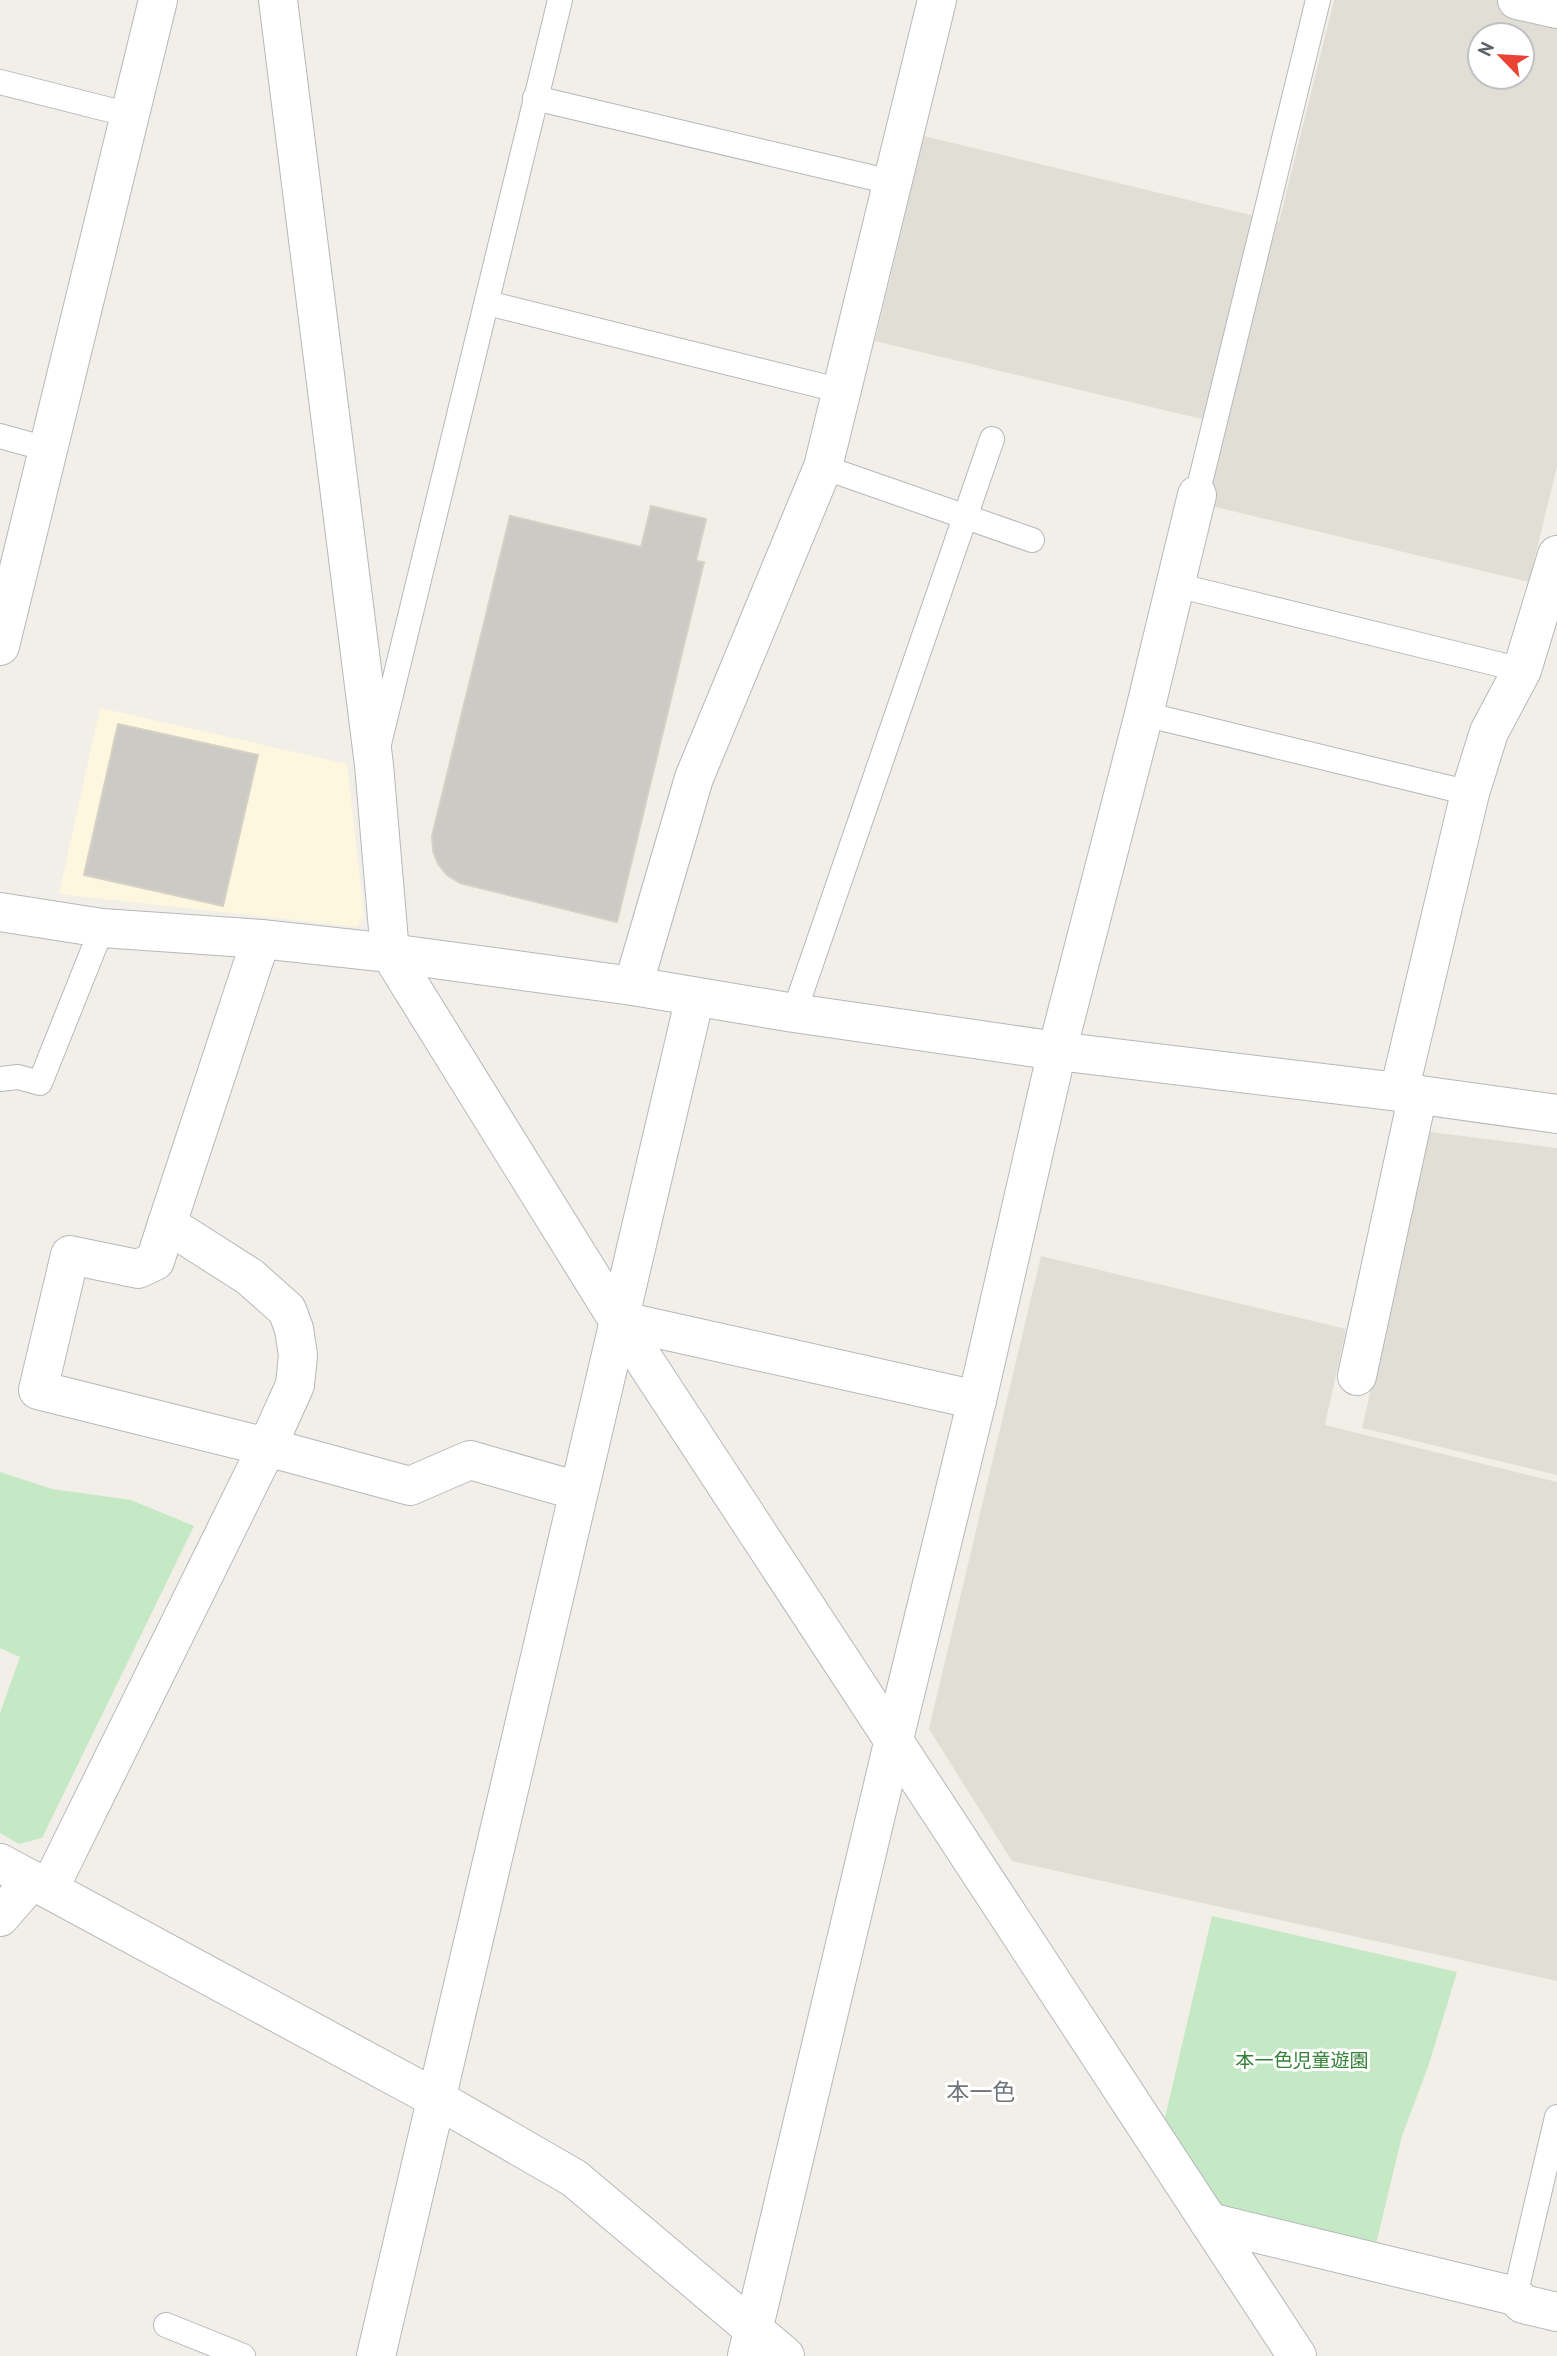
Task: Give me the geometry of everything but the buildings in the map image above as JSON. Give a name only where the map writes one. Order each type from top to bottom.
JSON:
[{"type":"street","points":[[0,646],[10,559],[47,449],[158,0]]},
{"type":"street","points":[[278,0],[374,765],[390,953],[618,1320],[1297,2356]]},
{"type":"street","points":[[634,986],[694,778],[823,467],[937,0]]},
{"type":"street","points":[[1517,0],[1557,9]]},
{"type":"street","points":[[750,2344],[977,1400],[1057,1051],[1197,495]]},
{"type":"street","points":[[1357,1376],[1409,1093],[1470,793],[1489,732],[1522,670],[1557,555]]},
{"type":"street","points":[[0,912],[102,928],[261,939],[390,953],[634,986],[794,1013],[1057,1051],[1409,1093],[1557,1114]]},
{"type":"street","points":[[261,939],[155,1261],[138,1269],[70,1255],[38,1390],[410,1486],[470,1460],[578,1491]]},
{"type":"street","points":[[376,2356],[695,997]]},
{"type":"street","points":[[0,1917],[27,1877],[267,1447],[295,1385],[298,1355],[294,1329],[287,1310],[250,1277],[167,1224]]},
{"type":"street","points":[[618,1320],[977,1400]]},
{"type":"street","points":[[27,1877],[435,2098],[574,2178],[750,2344],[785,2356]]},
{"type":"street","points":[[1209,2222],[1515,2295],[1523,2304],[1557,2312]]},
{"type":"lane","points":[[374,765],[560,0]]},
{"type":"lane","points":[[1197,495],[1318,0]]},
{"type":"lane","points":[[0,82],[130,114]]},
{"type":"lane","points":[[535,98],[891,182]]},
{"type":"lane","points":[[488,303],[842,391]]},
{"type":"lane","points":[[0,436],[47,449]]},
{"type":"lane","points":[[794,1013],[992,439]]},
{"type":"lane","points":[[823,467],[1032,540]]},
{"type":"lane","points":[[1176,585],[1522,670]]},
{"type":"lane","points":[[1144,714],[1470,793]]},
{"type":"lane","points":[[0,1079],[18,1077],[40,1083],[102,928]]},
{"type":"lane","points":[[1515,2295],[1557,2117]]},
{"type":"lane","points":[[166,2325],[243,2356]]},
{"type":"shaded area","points":[[1334,0],[1557,0],[1557,466],[1529,582],[1207,505],[1227,425],[875,341],[924,136],[1279,222]]},
{"type":"shaded area","points":[[100,708],[347,764],[364,916],[357,927],[59,894]]},
{"type":"shaded area","points":[[1430,1132],[1557,1148],[1557,1475],[1362,1428]]},
{"type":"shaded area","points":[[1041,1256],[1346,1329],[1325,1425],[1557,1482],[1557,1981],[1012,1861],[929,1729]]},
{"type":"green space","points":[[0,1472],[52,1489],[131,1500],[194,1526],[42,1838],[19,1844],[0,1833],[0,1713],[20,1657],[0,1648]]},
{"type":"green space","name":"本一色児童遊園","points":[[1212,1916],[1457,1972],[1429,2064],[1402,2136],[1375,2248],[1220,2210],[1164,2122]]},
{"type":"district","name":"本一色","points":[[981,2091]]}]
